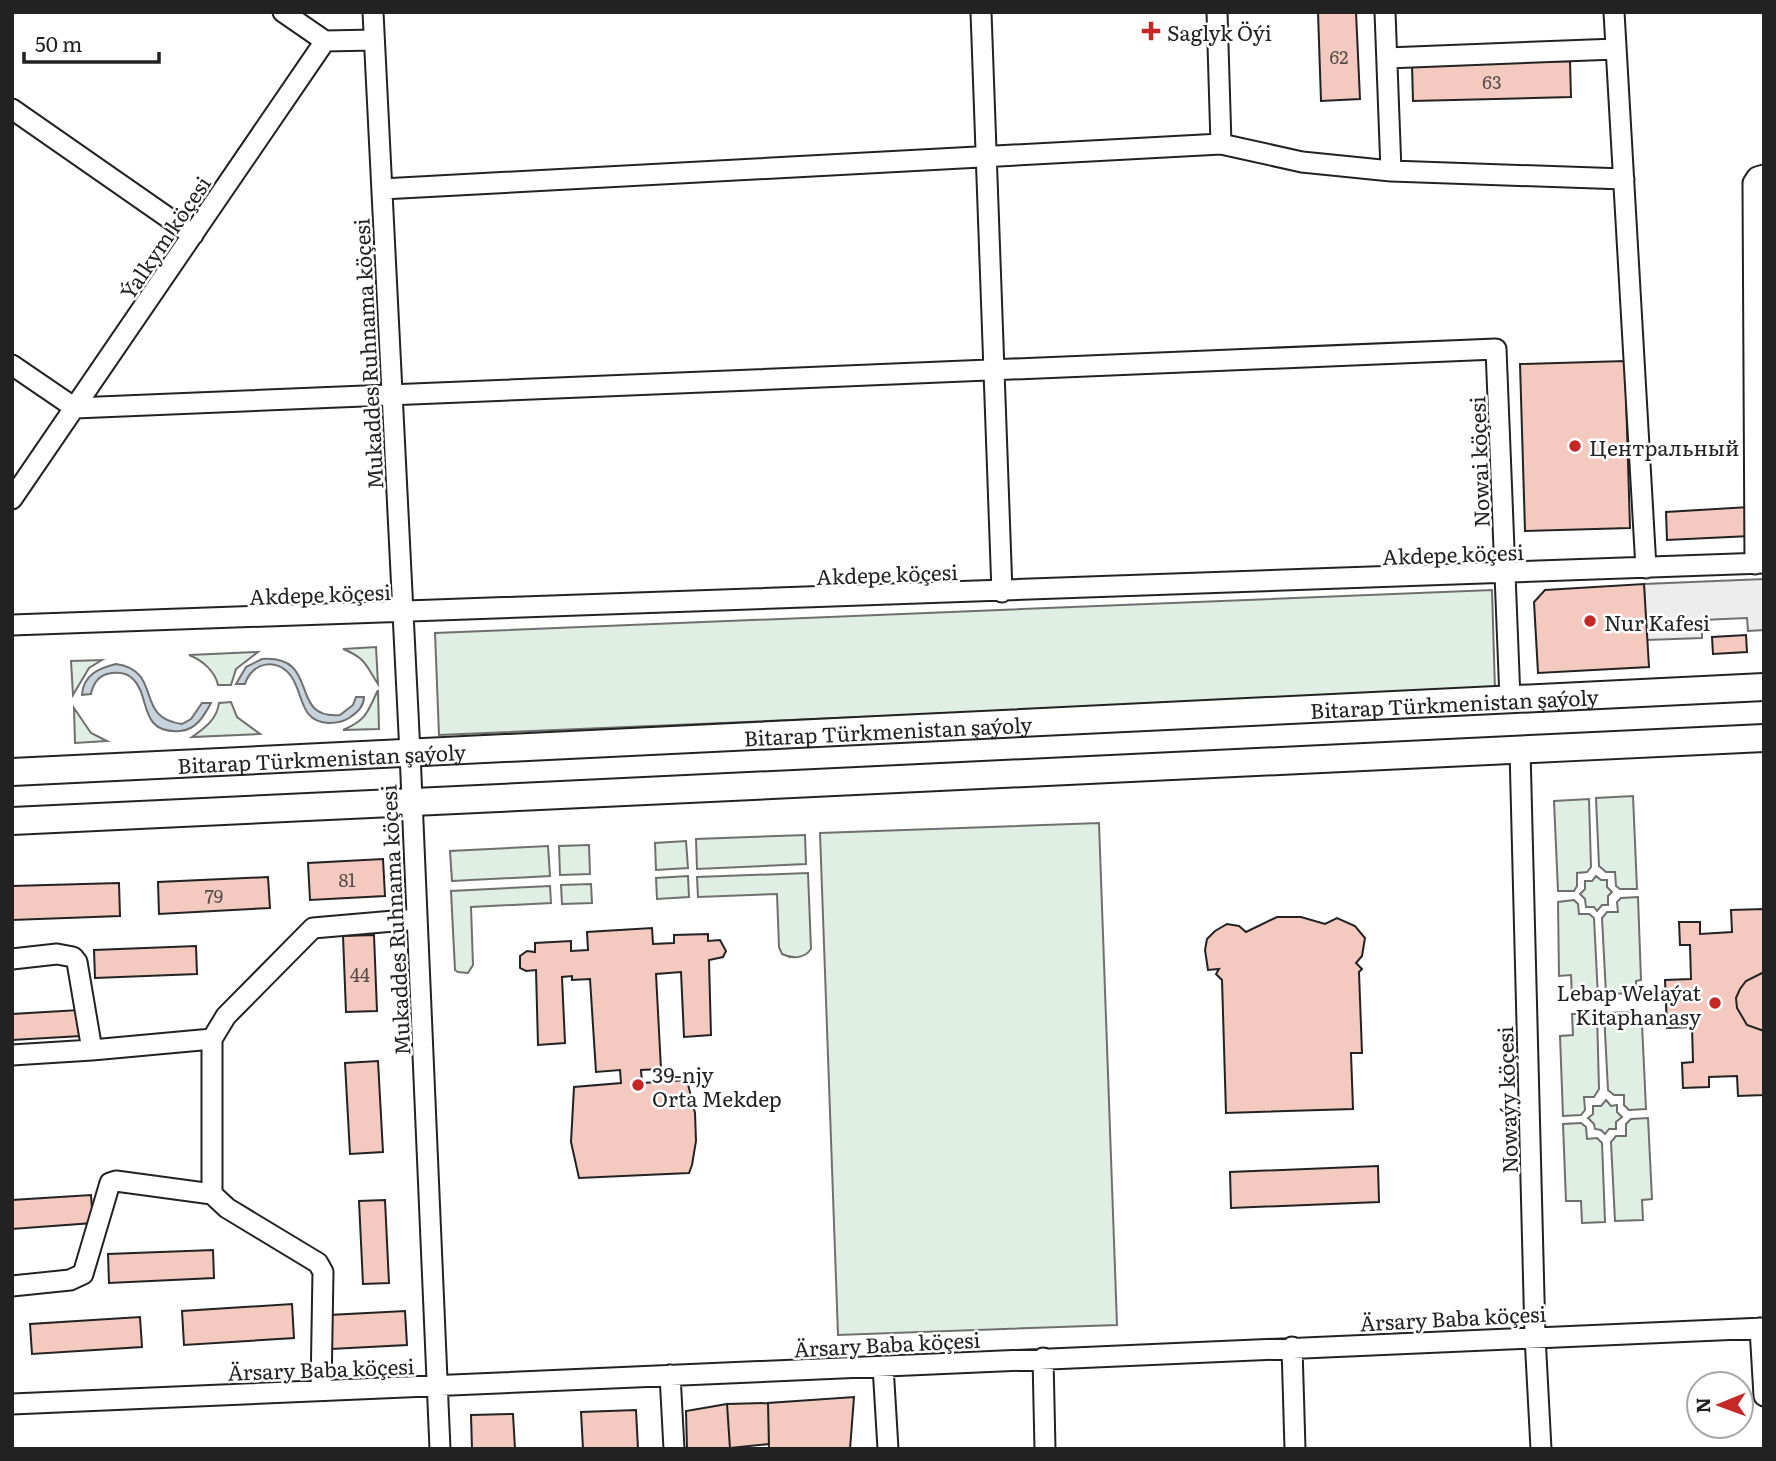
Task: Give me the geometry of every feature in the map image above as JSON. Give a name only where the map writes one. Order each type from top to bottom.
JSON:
[{"type":"main road","name":"Bitarap Türkmenistan şaýoly","points":[[12,772],[1764,687]]},
{"type":"main road","points":[[12,821],[1764,738]]},
{"type":"street","points":[[283,12],[325,41],[374,40]]},
{"type":"street","name":"Mukaddes Ruhnama köçesi","points":[[373,12],[410,753],[440,1449]]},
{"type":"street","points":[[981,12],[1002,592]]},
{"type":"street","points":[[1217,12],[1222,144]]},
{"type":"street","points":[[1385,12],[1391,171]]},
{"type":"street","points":[[1614,12],[1646,568]]},
{"type":"street","name":"Ýalkym köçesi","points":[[12,499],[325,41]]},
{"type":"street","points":[[1387,58],[1616,48]]},
{"type":"street","points":[[12,109],[193,235]]},
{"type":"street","points":[[382,189],[1222,144],[1302,162],[1391,171],[1624,179]]},
{"type":"street","points":[[1759,563],[1759,268],[1753,183],[1757,177],[1764,175]]},
{"type":"street","name":"Nowai köçesi","points":[[994,371],[1496,349],[1510,699]]},
{"type":"street","points":[[12,365],[75,408],[994,371]]},
{"type":"street","name":"Akdepe köçesi","points":[[17,623],[402,613],[1759,563]]},
{"type":"street","name":"Nowaýy köçesi","points":[[1520,750],[1535,1336],[1541,1449]]},
{"type":"street","points":[[212,1194],[212,1039],[226,1016],[313,928],[417,919]]},
{"type":"street","points":[[12,959],[57,954],[73,957],[77,962],[92,1050]]},
{"type":"street","points":[[12,1055],[212,1039]]},
{"type":"street","points":[[12,1286],[70,1280],[83,1274],[110,1183],[116,1181],[212,1194],[227,1208],[318,1263],[323,1272],[321,1390]]},
{"type":"street","points":[[1762,1328],[1764,1396]]},
{"type":"street","name":"Ärsary Baba köçesi","points":[[12,1404],[1762,1328]]},
{"type":"street","points":[[1292,1347],[1295,1449]]},
{"type":"street","points":[[1043,1358],[1045,1449]]},
{"type":"street","points":[[883,1366],[888,1449]]},
{"type":"street","points":[[670,1375],[674,1449]]},
{"type":"green space","points":[[1492,590],[1495,690],[439,735],[435,633]]},
{"type":"green space","points":[[376,647],[378,684],[361,659],[343,649]]},
{"type":"green space","points":[[258,652],[236,669],[231,685],[218,685],[207,667],[189,655]]},
{"type":"green space","points":[[102,660],[89,668],[73,695],[71,661]]},
{"type":"green space","points":[[378,690],[379,729],[343,730],[362,718]]},
{"type":"green space","points":[[231,702],[237,717],[260,734],[192,737],[206,727],[219,703]]},
{"type":"green space","points":[[74,708],[91,733],[107,741],[75,743]]},
{"type":"green space","points":[[1633,796],[1637,889],[1620,889],[1616,886],[1615,872],[1606,872],[1599,866],[1596,798]]},
{"type":"green space","points":[[1589,799],[1591,867],[1587,872],[1577,873],[1577,886],[1574,891],[1558,891],[1554,801]]},
{"type":"green space","points":[[1099,823],[1117,1325],[838,1335],[820,833]]},
{"type":"green space","points":[[805,835],[806,864],[697,869],[696,839]]},
{"type":"green space","points":[[686,841],[688,868],[656,870],[655,843]]},
{"type":"green space","points":[[589,845],[590,874],[560,875],[559,846]]},
{"type":"green space","points":[[548,846],[550,876],[452,881],[450,851]]},
{"type":"green space","points":[[808,873],[811,949],[798,957],[782,954],[779,947],[777,894],[698,897],[697,877]]},
{"type":"green space","points":[[688,876],[689,897],[657,899],[656,878]]},
{"type":"green space","points":[[1596,876],[1607,880],[1607,887],[1612,892],[1608,896],[1608,905],[1602,905],[1597,911],[1594,907],[1586,907],[1585,899],[1580,894],[1585,889],[1585,881],[1592,881]]},
{"type":"green space","points":[[591,884],[592,903],[562,904],[561,885]]},
{"type":"green space","points":[[550,886],[551,903],[471,907],[473,965],[468,973],[455,970],[451,891]]},
{"type":"green space","points":[[1638,897],[1641,980],[1636,981],[1636,993],[1606,994],[1602,918],[1607,912],[1618,912],[1617,902],[1621,898]]},
{"type":"green space","points":[[1574,900],[1578,904],[1579,914],[1589,914],[1594,918],[1598,997],[1572,998],[1571,975],[1559,976],[1558,902]]},
{"type":"green space","points":[[1634,1012],[1635,1024],[1642,1024],[1646,1109],[1629,1110],[1624,1105],[1624,1095],[1614,1095],[1608,1090],[1604,1013]]},
{"type":"green space","points":[[1597,1013],[1599,1089],[1594,1097],[1584,1097],[1585,1110],[1581,1115],[1563,1116],[1560,1036],[1573,1035],[1572,1014]]},
{"type":"green space","points":[[1606,1100],[1611,1106],[1617,1105],[1617,1112],[1622,1117],[1616,1122],[1616,1129],[1609,1129],[1605,1134],[1595,1129],[1588,1118],[1593,1114],[1593,1106],[1601,1106]]},
{"type":"green space","points":[[1648,1118],[1652,1199],[1642,1200],[1643,1220],[1615,1221],[1611,1142],[1616,1136],[1626,1136],[1626,1124],[1631,1119]]},
{"type":"green space","points":[[1581,1123],[1586,1127],[1587,1139],[1597,1138],[1602,1143],[1605,1222],[1582,1223],[1581,1201],[1566,1201],[1563,1124]]},
{"type":"shaded area","points":[[1764,579],[1764,630],[1748,631],[1747,618],[1702,620],[1702,638],[1646,640],[1644,584]]},
{"type":"shaded area","points":[[262,659],[280,660],[292,667],[314,708],[324,714],[340,715],[353,705],[356,697],[364,697],[363,703],[352,716],[339,722],[312,718],[291,676],[272,664],[253,671],[245,684],[236,684],[246,667]]},
{"type":"shaded area","points":[[116,664],[131,668],[140,675],[152,704],[167,720],[182,724],[191,719],[202,703],[211,703],[195,725],[180,731],[157,727],[151,720],[138,686],[127,675],[104,675],[96,681],[91,694],[82,695],[89,677]]},
{"type":"building","points":[[1318,12],[1356,12],[1360,99],[1321,101]]},
{"type":"building","points":[[1570,61],[1571,97],[1413,101],[1412,65]]},
{"type":"building","name":"Центральный","points":[[1625,361],[1630,528],[1525,531],[1520,364]]},
{"type":"building","points":[[1749,507],[1750,536],[1667,540],[1666,512]]},
{"type":"building","name":"Nur Kafesi","points":[[1644,584],[1649,667],[1538,673],[1534,602],[1545,590]]},
{"type":"building","points":[[1746,635],[1747,652],[1713,654],[1712,637]]},
{"type":"building","points":[[383,859],[385,896],[310,900],[308,863]]},
{"type":"building","points":[[268,877],[270,908],[159,914],[158,882]]},
{"type":"building","points":[[119,883],[120,916],[12,920],[12,886]]},
{"type":"building","name":"Lebap Welaýat Kitaphanasy","points":[[1764,909],[1764,1095],[1738,1096],[1737,1076],[1709,1077],[1709,1087],[1683,1088],[1682,1063],[1693,1062],[1692,1027],[1667,1028],[1665,980],[1691,979],[1690,945],[1680,945],[1679,922],[1700,922],[1700,934],[1732,932],[1731,910]]},
{"type":"building","points":[[1277,917],[1301,917],[1325,924],[1337,918],[1355,926],[1365,938],[1362,956],[1356,963],[1362,969],[1359,972],[1362,1053],[1351,1053],[1353,1109],[1226,1113],[1222,980],[1216,974],[1219,969],[1208,970],[1205,950],[1207,939],[1227,924],[1239,926],[1246,932]]},
{"type":"building","points":[[652,928],[653,944],[674,943],[674,935],[708,934],[708,941],[720,940],[726,951],[723,957],[709,960],[711,1035],[684,1037],[681,972],[656,974],[661,1069],[641,1070],[642,1083],[687,1080],[695,1113],[696,1141],[692,1165],[689,1173],[579,1178],[571,1142],[574,1087],[621,1083],[620,1070],[596,1072],[590,979],[572,980],[572,976],[562,977],[565,1043],[538,1045],[536,970],[526,971],[520,968],[520,956],[527,951],[535,952],[535,943],[571,941],[571,951],[588,950],[587,932]]},
{"type":"building","points":[[374,935],[377,1011],[346,1012],[343,936]]},
{"type":"building","points":[[196,946],[197,974],[95,978],[94,950]]},
{"type":"building","points":[[1762,973],[1764,1031],[1747,1025],[1737,1008],[1736,998],[1746,981]]},
{"type":"building","points":[[79,1010],[81,1036],[12,1040],[12,1014]]},
{"type":"building","points":[[378,1061],[383,1152],[350,1154],[345,1063]]},
{"type":"building","points":[[1378,1166],[1379,1202],[1231,1208],[1230,1172]]},
{"type":"building","points":[[91,1195],[93,1223],[12,1229],[12,1200]]},
{"type":"building","points":[[385,1200],[389,1283],[363,1284],[359,1201]]},
{"type":"building","points":[[213,1250],[214,1278],[109,1283],[108,1254]]},
{"type":"building","points":[[292,1304],[294,1338],[184,1345],[182,1311]]},
{"type":"building","points":[[405,1311],[407,1345],[331,1349],[329,1315]]},
{"type":"building","points":[[140,1317],[142,1347],[32,1354],[30,1324]]},
{"type":"building","points":[[854,1397],[850,1449],[769,1449],[768,1403]]},
{"type":"building","points":[[768,1403],[769,1444],[730,1448],[727,1404]]},
{"type":"building","points":[[727,1404],[730,1449],[687,1449],[686,1411]]},
{"type":"building","points":[[636,1410],[638,1449],[583,1449],[581,1412]]},
{"type":"building","points":[[513,1414],[515,1449],[472,1449],[471,1415]]},
{"type":"place","name":"Saglyk Öýi","points":[[1151,31]]},
{"type":"place","name":"Центральный","points":[[1575,446]]},
{"type":"place","name":"Nur Kafesi","points":[[1590,621]]},
{"type":"place","name":"Lebap Welaýat Kitaphanasy","points":[[1715,1003]]},
{"type":"place","name":"39-njy Orta Mekdep","points":[[638,1085]]}]
